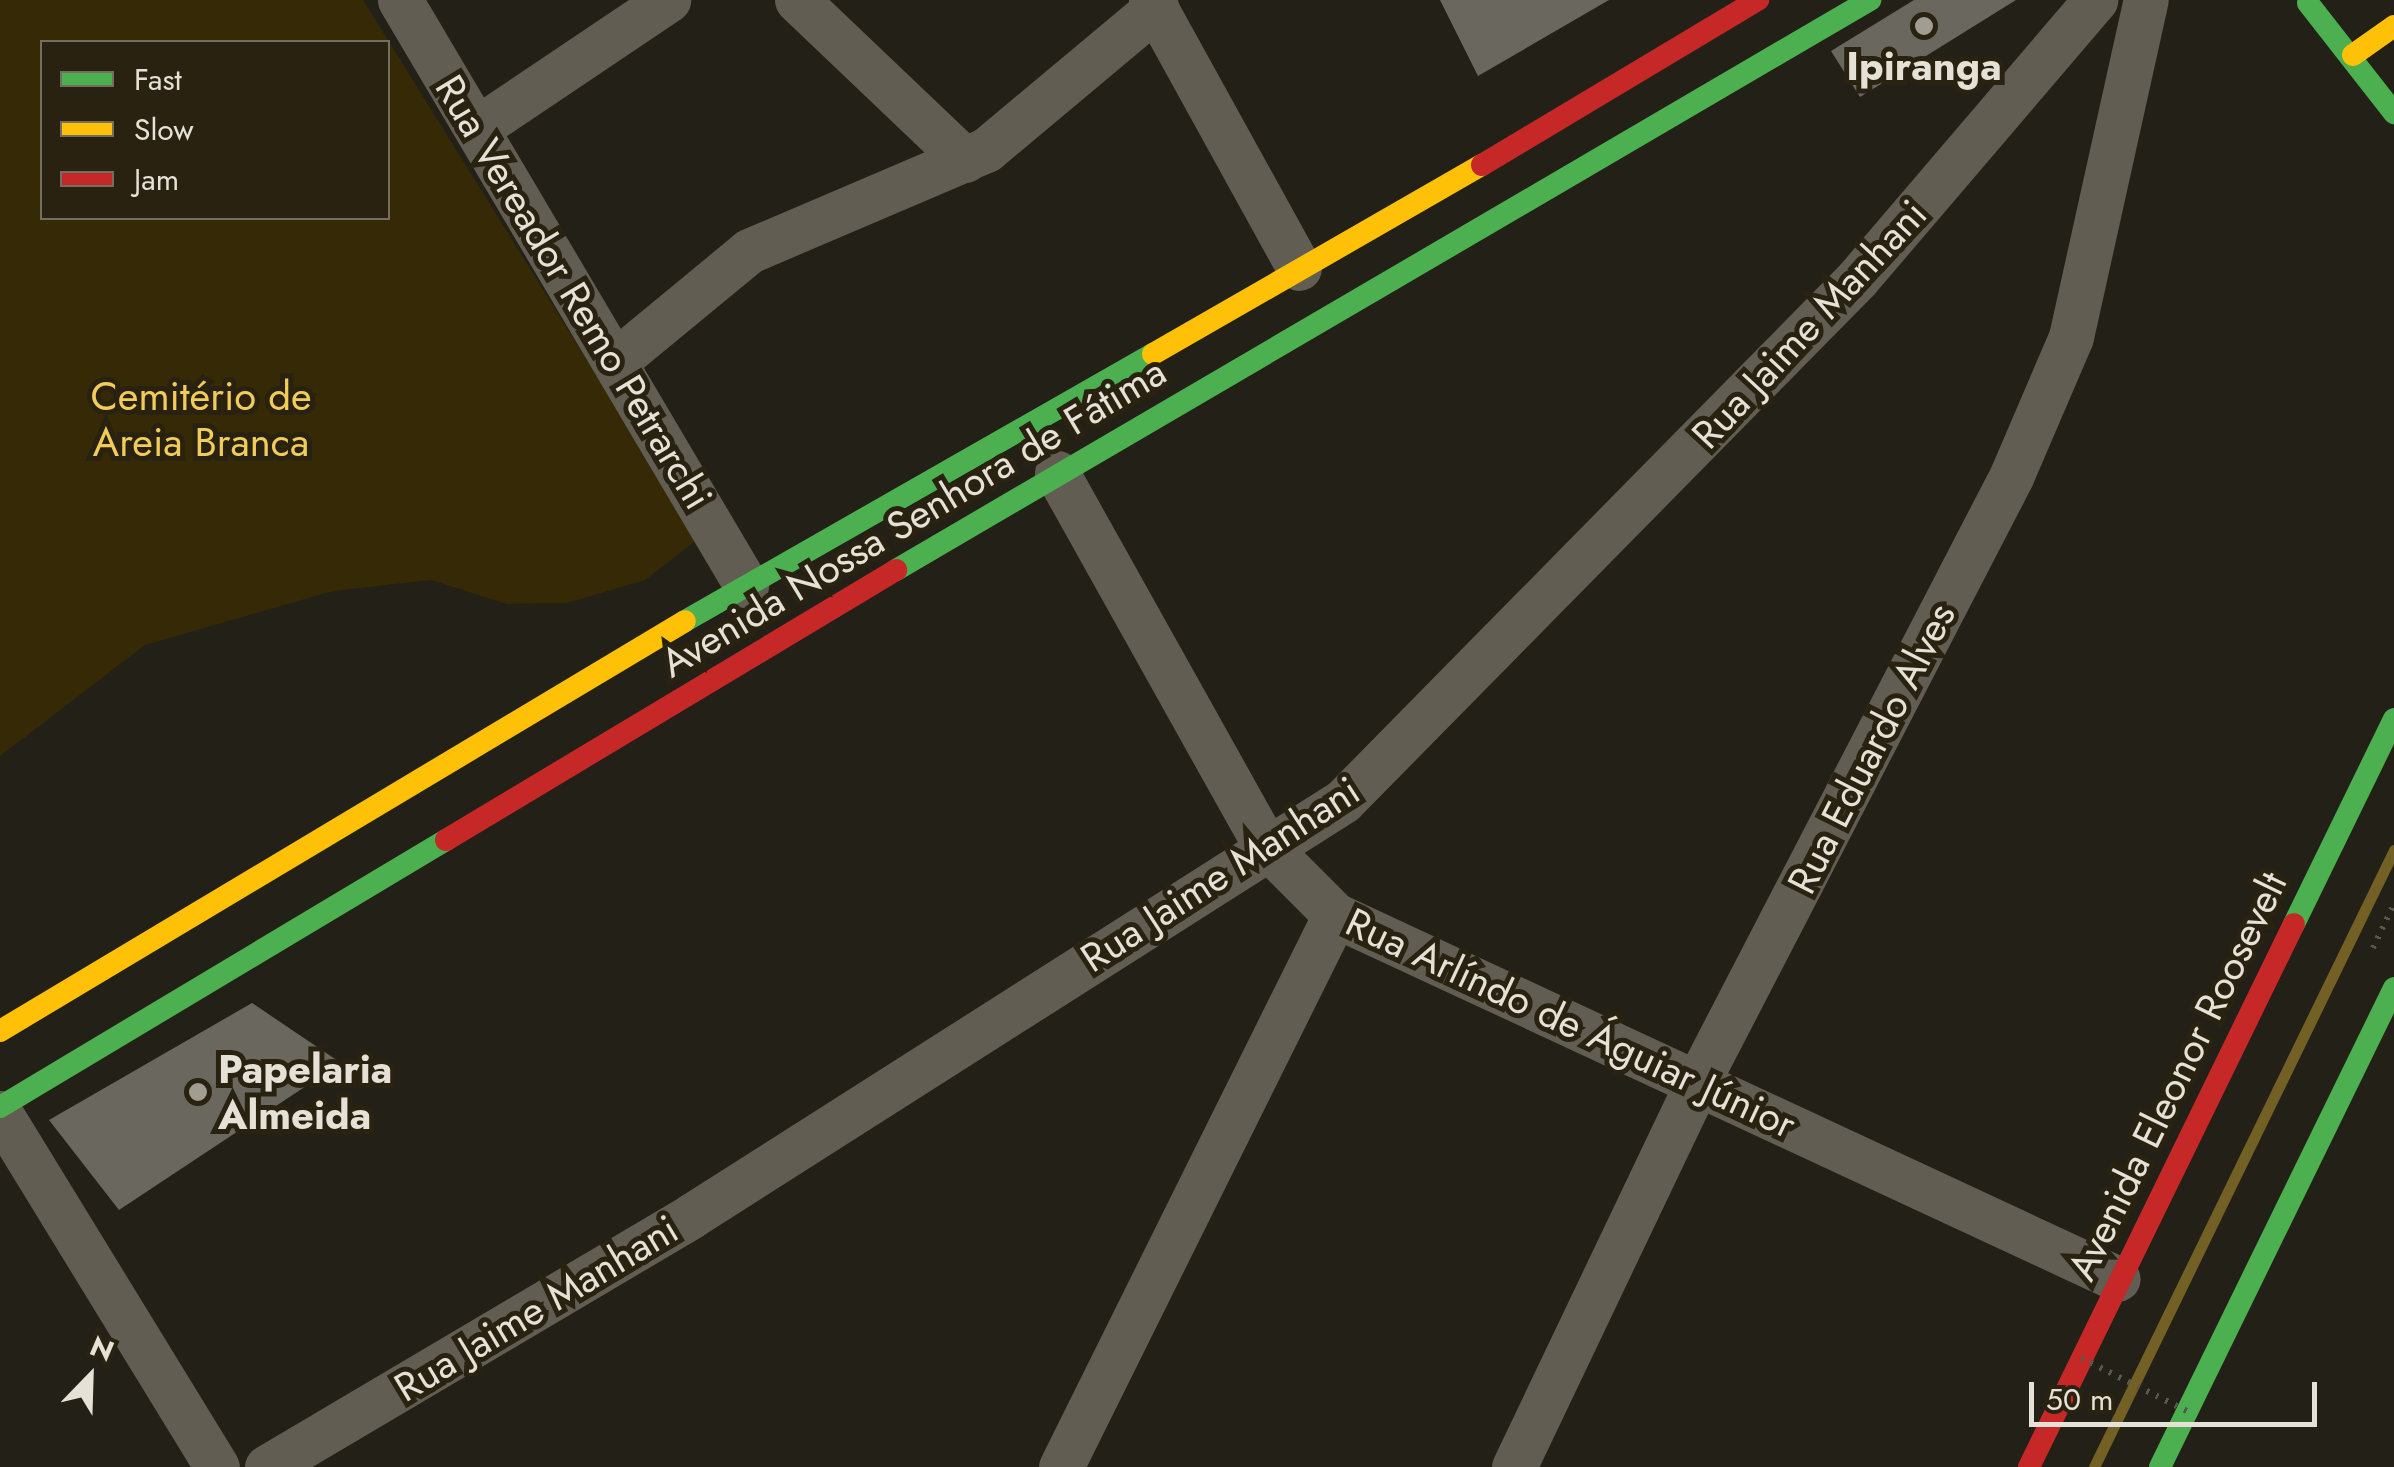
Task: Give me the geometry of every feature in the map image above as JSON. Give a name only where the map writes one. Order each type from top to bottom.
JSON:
[{"type":"main road","name":"Avenida Nossa Senhora de Fátima","points":[[0,1031],[746,586],[1758,0]]},
{"type":"main road","name":"Avenida Nossa Senhora de Fátima","points":[[0,1110],[1057,474],[1870,0]]},
{"type":"main road","points":[[2304,1],[2353,55],[2394,113]]},
{"type":"main road","points":[[2353,55],[2394,26]]},
{"type":"main road","name":"Avenida Eleonor Roosevelt","points":[[2028,1467],[2394,719]]},
{"type":"main road","points":[[2160,1467],[2394,988]]},
{"type":"street","name":"Rua Vereador Remo Petrarchi","points":[[400,0],[617,360],[746,586]]},
{"type":"street","points":[[479,128],[668,0]]},
{"type":"street","points":[[797,0],[965,160]]},
{"type":"street","name":"Rua Jaime Manhani","points":[[267,1467],[691,1216],[1265,845],[1343,801],[1380,768],[1857,279],[2095,0]]},
{"type":"street","name":"Rua Eduardo Alves","points":[[1514,1467],[1698,1081],[2011,477],[2071,337],[2146,0]]},
{"type":"street","points":[[617,360],[749,251],[986,150],[1153,4],[1299,268]]},
{"type":"street","name":"Rua Arlíndo de Águiar Júnior","points":[[1057,474],[1265,845],[1335,915],[2118,1279]]},
{"type":"street","points":[[1061,1467],[1335,915]]},
{"type":"street","points":[[0,1110],[217,1467]]},
{"type":"path","points":[[2081,1358],[2187,1412]]},
{"type":"green space","name":"Cemitério de Areia Branca","points":[[0,0],[363,0],[388,40],[40,40],[40,220],[390,220],[390,43],[698,539],[645,580],[567,603],[507,604],[431,580],[333,591],[145,645],[0,756]]},
{"type":"building","points":[[1440,0],[1609,0],[1478,76]]},
{"type":"building","name":"Ipiranga","points":[[1914,0],[2016,0],[1860,97],[1831,51]]},
{"type":"building","name":"Papelaria Almeida","points":[[252,1003],[341,1063],[119,1210],[49,1120]]},
{"type":"waterway","points":[[2094,1467],[2394,850]]},
{"type":"traffic: fast","points":[[896,570],[1870,0]]},
{"type":"traffic: fast","points":[[2308,3],[2394,113]]},
{"type":"traffic: fast","points":[[685,621],[1153,354]]},
{"type":"traffic: fast","points":[[2294,924],[2394,719]]},
{"type":"traffic: fast","points":[[0,1107],[446,840]]},
{"type":"traffic: fast","points":[[2160,1467],[2394,988]]},
{"type":"traffic: slow","points":[[2353,55],[2394,26]]},
{"type":"traffic: slow","points":[[1153,354],[1482,165]]},
{"type":"traffic: slow","points":[[0,1031],[685,621]]},
{"type":"traffic: jam","points":[[1482,165],[1758,0]]},
{"type":"traffic: jam","points":[[446,840],[896,570]]},
{"type":"traffic: jam","points":[[2029,1467],[2294,924]]},
{"type":"place","name":"Ipiranga","points":[[1924,26]]},
{"type":"place","name":"Papelaria Almeida","points":[[198,1092]]}]
